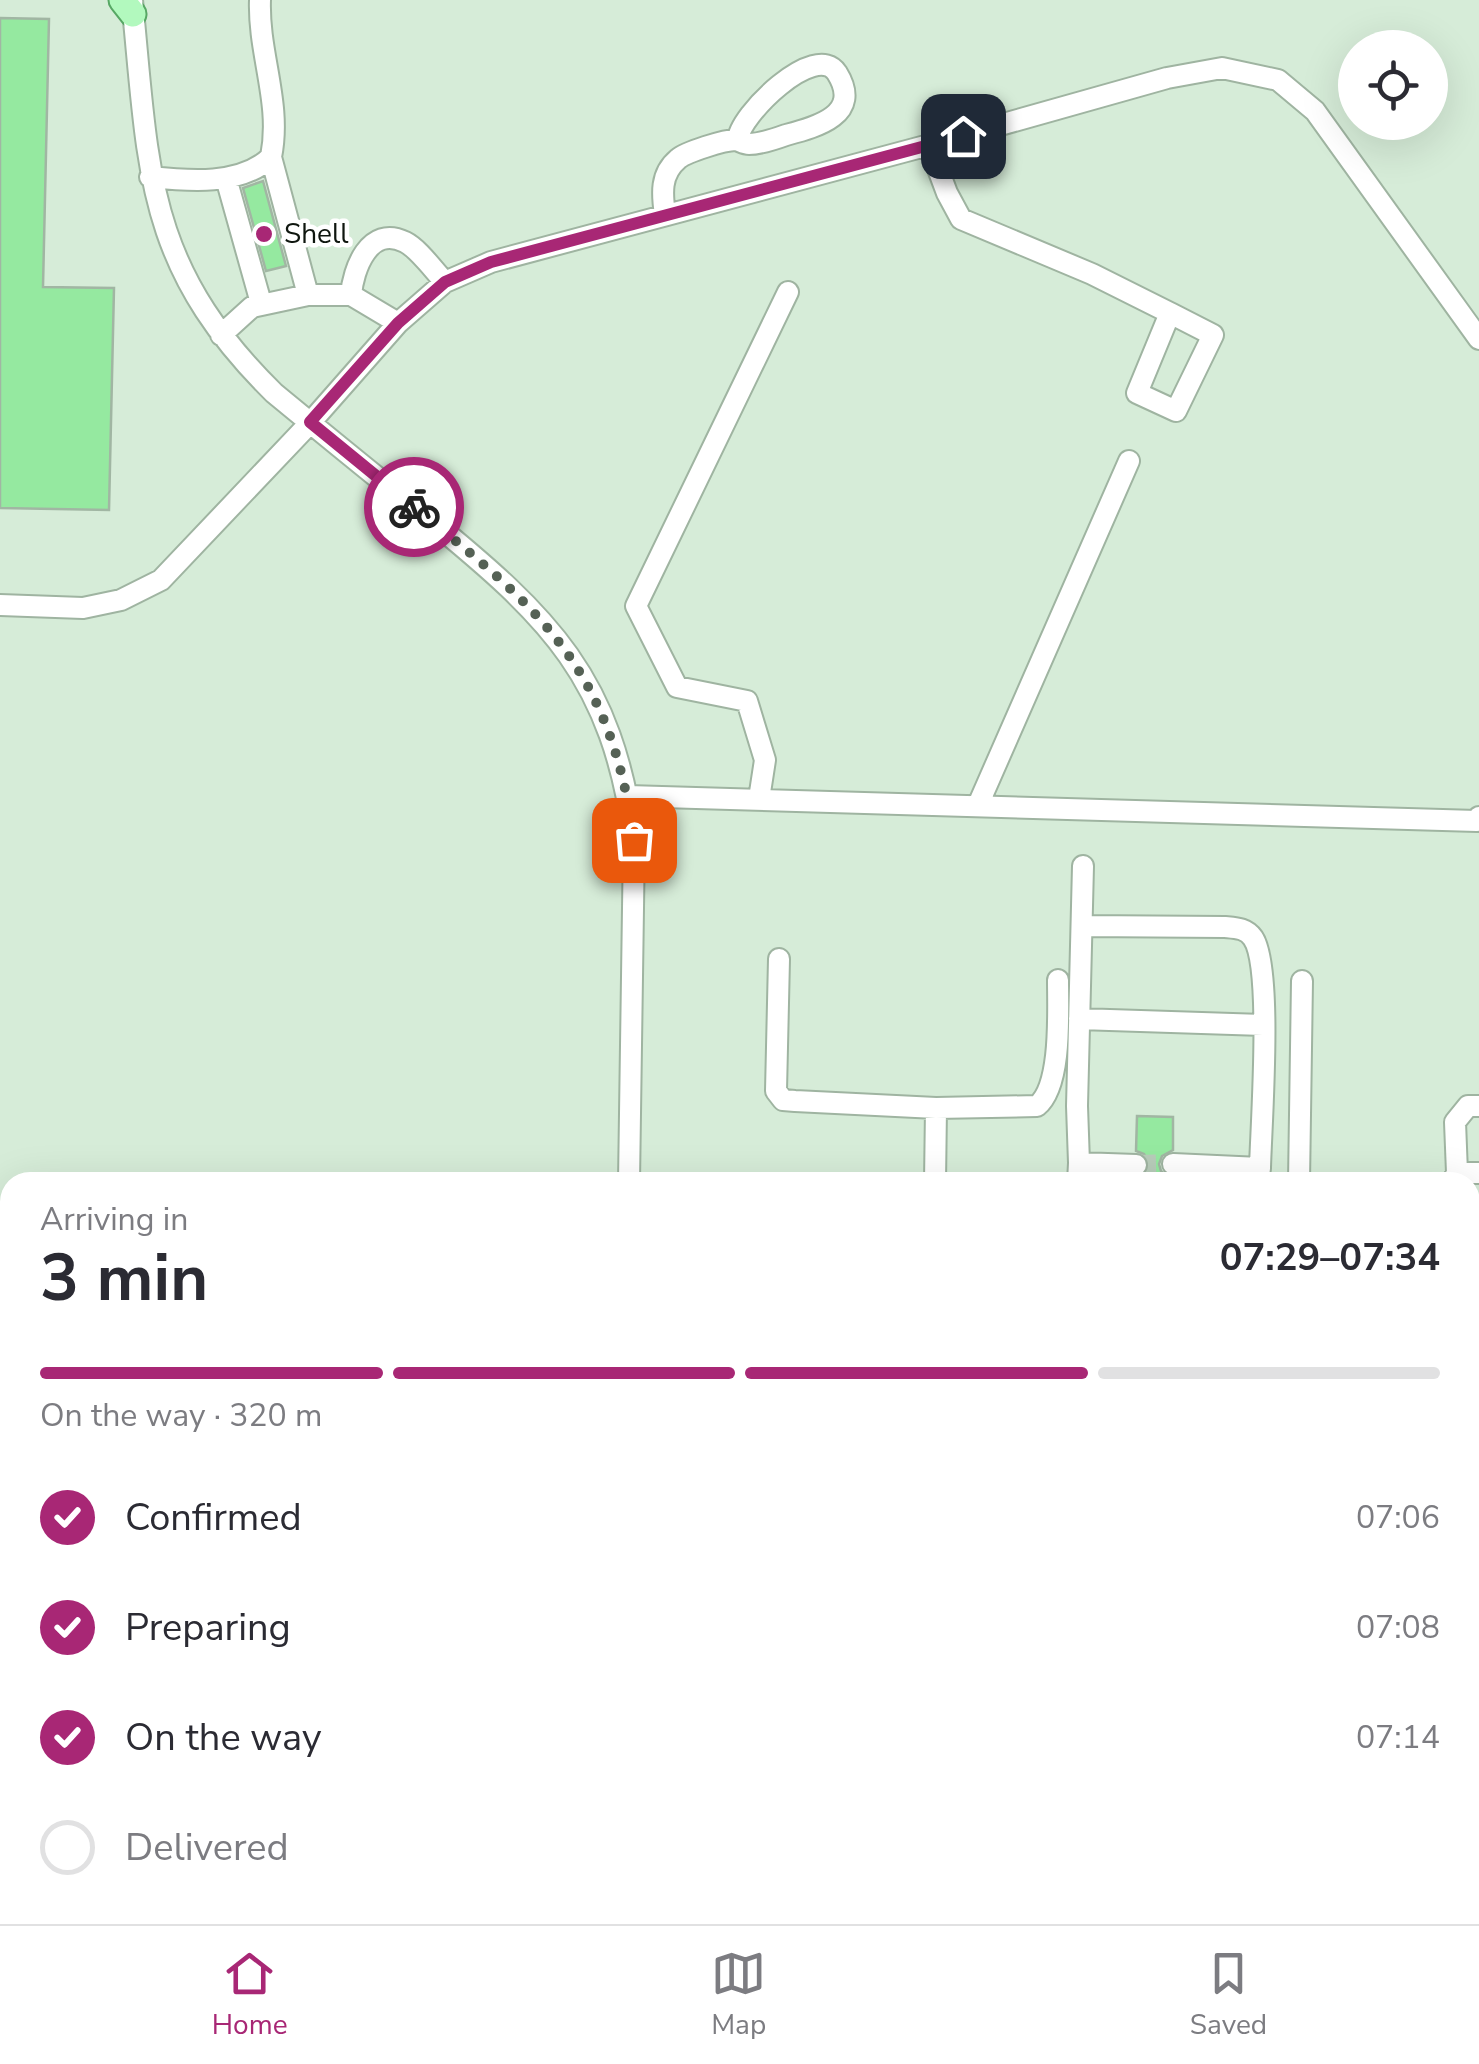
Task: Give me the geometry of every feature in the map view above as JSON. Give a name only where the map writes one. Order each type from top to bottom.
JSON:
[{"type":"street","points":[[260,0],[262,38],[274,93],[271,157],[308,295]]},
{"type":"street","points":[[129,4],[150,177],[168,240],[186,280],[221,335],[255,374],[497,576],[556,636],[611,734],[628,796],[634,840],[629,1172]]},
{"type":"street","points":[[665,215],[665,176],[676,160],[691,152],[738,140],[752,144],[809,129],[834,118],[843,98],[836,72],[830,65],[818,63],[797,72],[742,124],[738,140]]},
{"type":"street","points":[[0,605],[83,608],[121,600],[161,580],[398,323],[445,282],[491,262],[1167,78],[1222,68],[1278,80],[1315,111],[1479,338]]},
{"type":"street","points":[[929,145],[961,219],[1092,274],[1170,313],[1212,335],[1176,411],[1136,393],[1170,313]]},
{"type":"street","points":[[150,177],[226,178],[263,165],[271,157]]},
{"type":"street","points":[[226,178],[261,303]]},
{"type":"street","points":[[351,295],[353,274],[363,252],[392,239],[406,242],[445,282]]},
{"type":"street","points":[[759,799],[765,760],[747,702],[677,687],[636,606],[788,292]]},
{"type":"street","points":[[221,335],[252,307],[308,295],[351,295],[398,323]]},
{"type":"street","points":[[978,806],[1130,461]]},
{"type":"street","points":[[628,796],[1477,821],[1479,817]]},
{"type":"street","points":[[1079,1172],[1082,866]]},
{"type":"street","points":[[1082,926],[1225,927],[1248,932],[1258,949],[1262,1024],[1259,1172]]},
{"type":"street","points":[[779,960],[777,1096],[796,1101],[936,1108],[1032,1107],[1042,1103],[1050,1088],[1055,1060],[1058,980]]},
{"type":"street","points":[[1300,1172],[1302,982]]},
{"type":"street","points":[[1080,1019],[1262,1024]]},
{"type":"street","points":[[1454,1172],[1455,1122],[1468,1106],[1479,1106]]},
{"type":"street","points":[[936,1108],[936,1172]]},
{"type":"street","points":[[1172,1164],[1235,1172]]},
{"type":"street","points":[[1086,1172],[1136,1165]]},
{"type":"building","points":[[0,18],[49,19],[43,287],[114,288],[109,510],[0,508]]},
{"type":"building","points":[[263,181],[286,266],[266,271],[243,188]]},
{"type":"building","points":[[1137,1116],[1173,1117],[1173,1150],[1162,1156],[1159,1164],[1162,1172],[1147,1172],[1150,1164],[1144,1154],[1136,1151]]},
{"type":"tunnel","points":[[1136,1165],[1173,1164]]},
{"type":"way so far","points":[[414,507],[512,588],[556,636],[579,670],[611,734],[628,796],[634,840]]},
{"type":"place","name":"Shell","points":[[264,234]]},
{"type":"route","points":[[414,507],[310,422],[398,323],[445,282],[491,262],[963,136]]}]
